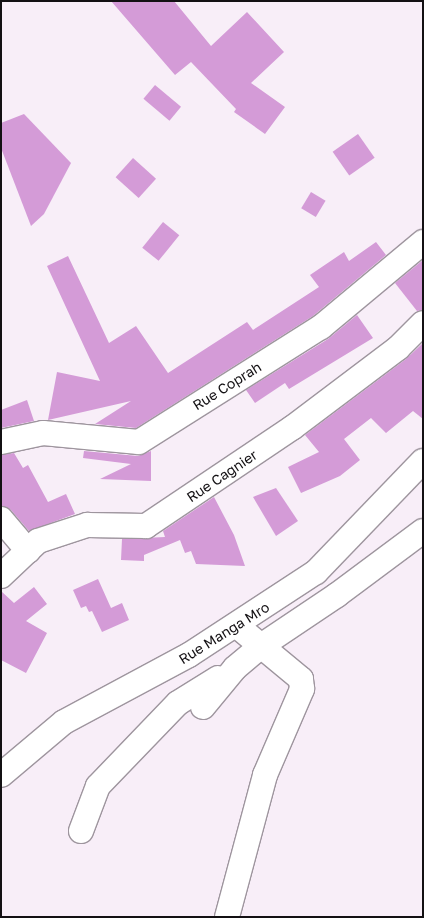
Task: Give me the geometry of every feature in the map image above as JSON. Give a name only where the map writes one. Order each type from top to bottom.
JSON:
[{"type":"street","name":"Rue Coprah","points":[[1,442],[43,432],[139,442],[321,326],[423,242]]},
{"type":"street","name":"Rue Cagnier","points":[[1,576],[38,541],[87,524],[146,526],[292,428],[398,348],[423,323]]},
{"type":"street","name":"Rue Manga Mro","points":[[1,775],[64,722],[126,691],[237,626],[316,572],[423,461]]},
{"type":"street","points":[[1,519],[28,551]]},
{"type":"street","points":[[81,831],[98,786],[178,702],[235,668],[261,646],[337,595],[423,531]]},
{"type":"street","points":[[227,917],[265,775],[302,689],[301,679],[237,626]]},
{"type":"street","points":[[203,706],[235,668]]},
{"type":"building","points":[[111,1],[174,1],[211,46],[247,12],[284,52],[251,83],[285,107],[265,134],[234,112],[236,109],[191,62],[175,75]]},
{"type":"building","points":[[155,85],[181,107],[169,121],[143,99]]},
{"type":"building","points":[[24,114],[71,163],[44,214],[31,226],[1,148],[1,123]]},
{"type":"building","points":[[358,134],[375,158],[349,176],[333,152]]},
{"type":"building","points":[[133,158],[156,179],[139,198],[116,177]]},
{"type":"building","points":[[311,192],[326,201],[316,217],[301,208]]},
{"type":"building","points":[[163,222],[179,235],[159,261],[142,248]]},
{"type":"building","points":[[376,242],[386,255],[313,316],[136,428],[95,424],[131,401],[48,420],[57,372],[100,381],[47,266],[68,256],[109,343],[136,326],[168,373],[247,322],[253,330],[319,287],[310,275],[344,252],[349,261]]},
{"type":"building","points":[[423,260],[423,310],[417,311],[395,283]]},
{"type":"building","points":[[357,315],[373,338],[289,389],[285,383],[255,403],[246,390],[328,339]]},
{"type":"building","points":[[423,343],[423,419],[413,411],[386,433],[371,418],[344,439],[360,460],[340,476],[301,493],[288,467],[319,452],[305,435],[406,359]]},
{"type":"building","points":[[27,400],[34,421],[1,428],[1,410]]},
{"type":"building","points":[[84,451],[138,456],[151,451],[151,481],[100,479],[131,464],[83,458]]},
{"type":"building","points":[[14,453],[23,468],[28,465],[48,502],[66,494],[75,514],[29,531],[11,510],[1,506],[1,455]]},
{"type":"building","points":[[276,488],[298,521],[276,536],[253,497]]},
{"type":"building","points":[[214,497],[234,535],[245,566],[196,564],[191,551],[185,553],[180,540],[144,555],[144,561],[121,560],[122,539],[165,537],[163,531]]},
{"type":"building","points":[[98,579],[111,608],[122,603],[129,620],[102,632],[92,611],[89,612],[86,606],[81,608],[73,590]]},
{"type":"building","points":[[34,587],[47,604],[26,621],[47,633],[26,673],[1,660],[1,591],[14,603]]}]
